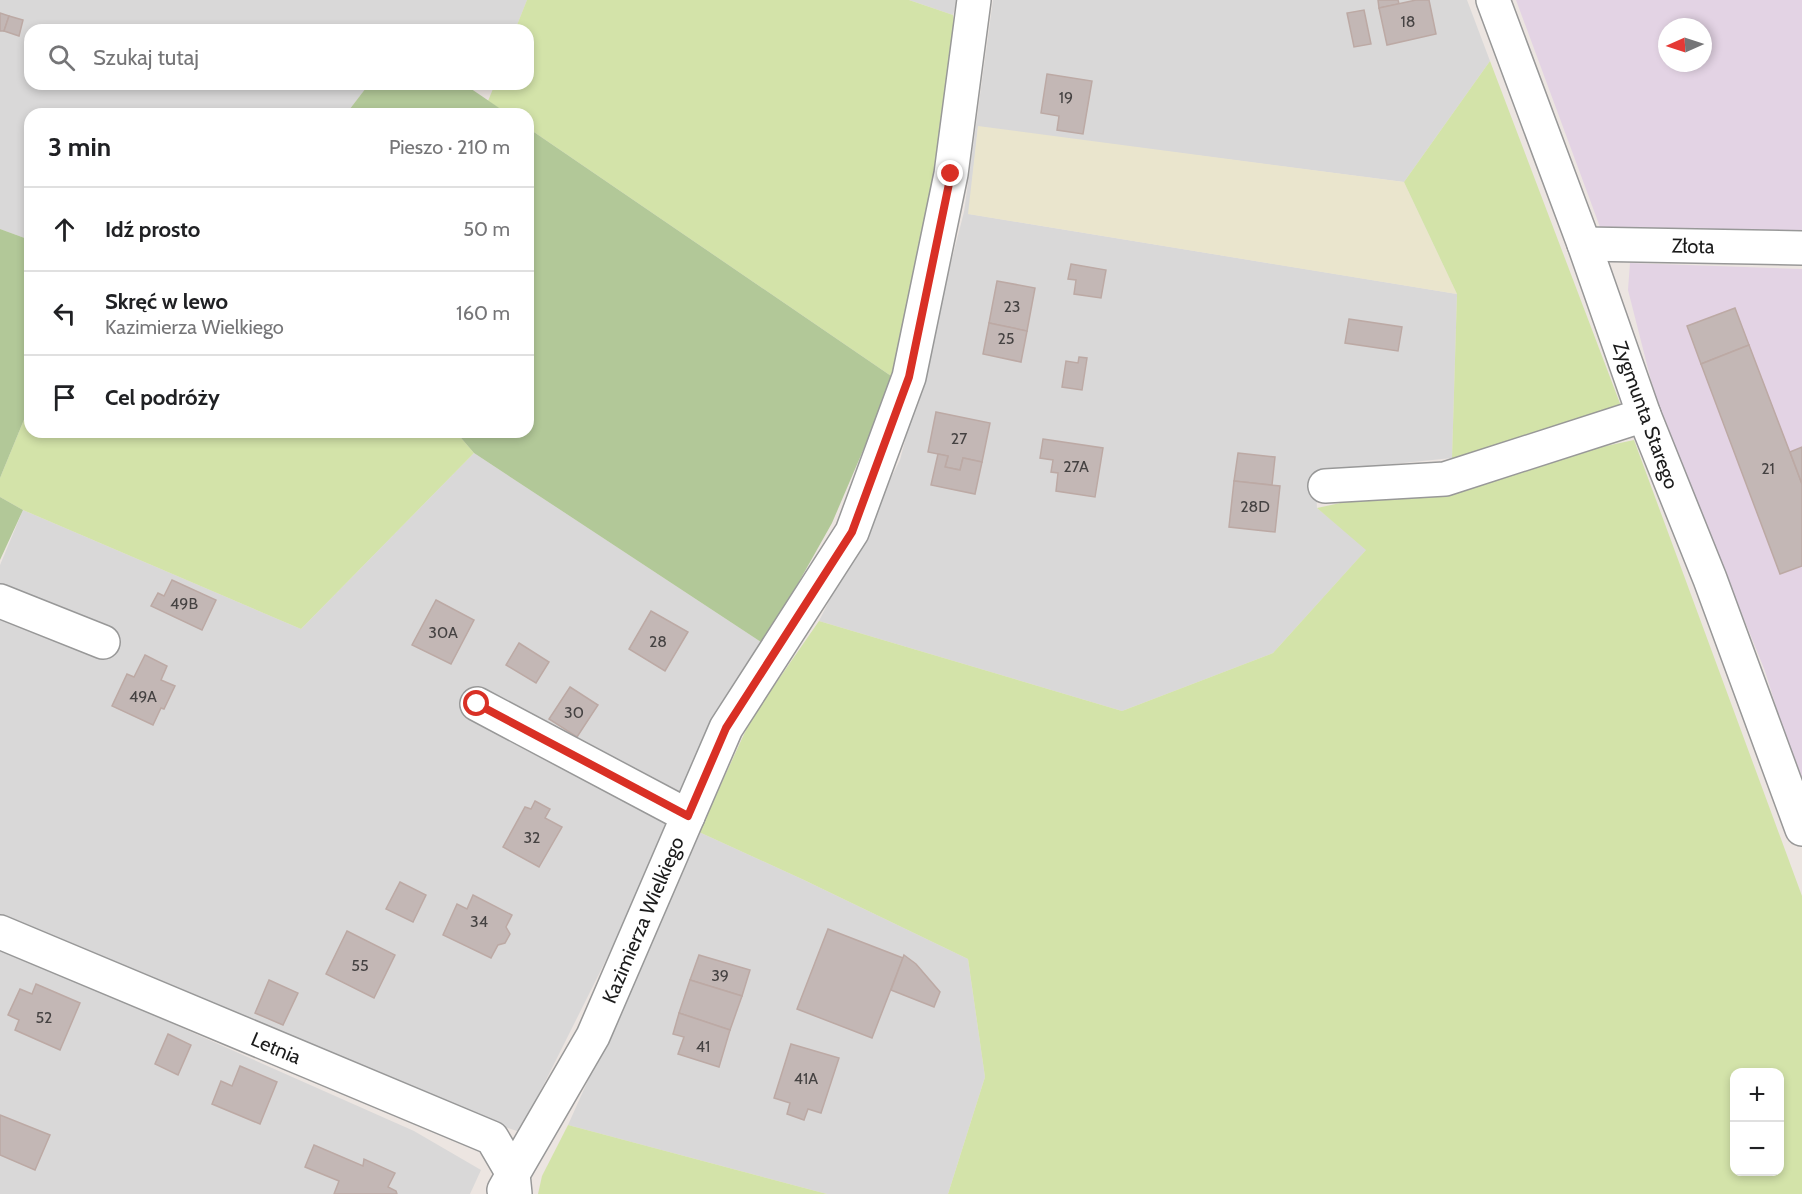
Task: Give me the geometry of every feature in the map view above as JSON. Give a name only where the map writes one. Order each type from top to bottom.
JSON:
[{"type":"street","name":"Kazimierza Wielkiego","points":[[510,1187],[593,1035],[726,728],[852,532],[909,377],[951,174],[974,0]]},
{"type":"street","name":"Zygmunta Starego","points":[[1493,0],[1584,244],[1644,415],[1710,579],[1802,829]]},
{"type":"street","name":"Złota","points":[[1584,244],[1802,248]]},
{"type":"street","points":[[1325,486],[1445,479],[1644,415]]},
{"type":"street","points":[[0,601],[103,642]]},
{"type":"street","points":[[477,704],[688,816]]},
{"type":"street","name":"Letnia","points":[[0,932],[492,1138],[510,1187]]},
{"type":"shaded area","points":[[0,0],[527,0],[517,24],[24,24],[24,90],[364,90],[351,108],[24,108],[24,238],[0,229]]},
{"type":"shaded area","points":[[909,0],[957,0],[953,15]]},
{"type":"shaded area","points":[[993,0],[1467,0],[1490,61],[1404,182],[978,127],[969,214],[1457,294],[1452,458],[1315,472],[1317,508],[1367,549],[1273,653],[1122,711],[819,621],[900,460],[964,212]]},
{"type":"shaded area","points":[[1516,0],[1802,0],[1802,231],[1600,227]]},
{"type":"shaded area","points":[[978,126],[1404,182],[1457,294],[968,214]]},
{"type":"shaded area","points":[[1630,263],[1802,269],[1802,790],[1765,671],[1657,404],[1628,290]]},
{"type":"shaded area","points":[[474,453],[764,644],[520,1132],[420,1099],[0,916],[0,565],[23,510],[301,629]]},
{"type":"shaded area","points":[[699,832],[968,959],[985,1077],[948,1194],[827,1194],[568,1125]]},
{"type":"shaded area","points":[[0,947],[414,1131],[481,1170],[470,1194],[0,1194]]},
{"type":"green space","points":[[527,0],[909,0],[953,15],[957,41],[929,234],[894,378],[534,132],[534,108],[499,108],[488,101],[493,90],[534,90],[534,24],[517,24]]},
{"type":"green space","points":[[1490,61],[1624,414],[1517,445],[1452,458],[1457,294],[1404,182]]},
{"type":"green space","points":[[364,90],[473,90],[499,108],[351,108]]},
{"type":"green space","points":[[534,132],[894,378],[832,523],[764,644],[474,453],[461,438],[534,438]]},
{"type":"green space","points":[[0,229],[24,238],[24,420],[0,478]]},
{"type":"green space","points":[[24,420],[24,438],[461,438],[474,453],[301,629],[23,510],[0,497],[0,478]]},
{"type":"green space","points":[[1634,440],[1802,896],[1802,1194],[948,1194],[985,1077],[968,959],[699,832],[751,719],[819,621],[1122,711],[1273,653],[1366,550],[1317,508]]},
{"type":"green space","points":[[0,497],[23,510],[0,560]]},
{"type":"green space","points":[[568,1125],[827,1194],[538,1194],[542,1176]]},
{"type":"building","points":[[1378,0],[1398,0],[1399,4],[1379,8]]},
{"type":"building","points":[[1416,0],[1429,0],[1436,34],[1387,45],[1379,8]]},
{"type":"building","points":[[1364,10],[1371,44],[1354,47],[1347,13]]},
{"type":"building","points":[[0,13],[9,16],[4,31],[0,31]]},
{"type":"building","points":[[9,16],[23,20],[19,36],[4,31]]},
{"type":"building","points":[[1047,74],[1092,81],[1083,134],[1057,130],[1059,116],[1041,113]]},
{"type":"building","points":[[1071,264],[1106,270],[1101,298],[1074,294],[1076,280],[1068,279]]},
{"type":"building","points":[[997,281],[1035,288],[1027,331],[989,323]]},
{"type":"building","points":[[1735,308],[1749,345],[1701,364],[1687,326]]},
{"type":"building","points":[[1349,319],[1402,327],[1398,351],[1345,343]]},
{"type":"building","points":[[989,323],[1027,331],[1021,362],[983,354]]},
{"type":"building","points":[[1749,345],[1802,484],[1802,566],[1780,574],[1701,364]]},
{"type":"building","points":[[1079,357],[1087,358],[1082,390],[1062,387],[1066,361],[1078,363]]},
{"type":"building","points":[[936,412],[990,423],[982,462],[963,458],[960,470],[945,467],[948,456],[928,452]]},
{"type":"building","points":[[1043,439],[1103,448],[1095,497],[1056,491],[1058,473],[1051,472],[1053,460],[1040,458]]},
{"type":"building","points":[[1802,447],[1802,484],[1790,452]]},
{"type":"building","points":[[1238,453],[1275,457],[1272,485],[1234,481]]},
{"type":"building","points":[[938,454],[948,456],[945,467],[960,470],[963,458],[982,462],[975,494],[931,485]]},
{"type":"building","points":[[1234,481],[1280,486],[1275,532],[1229,527]]},
{"type":"building","points":[[172,580],[216,600],[202,630],[151,606],[158,593],[164,596]]},
{"type":"building","points":[[436,600],[474,620],[451,664],[412,645]]},
{"type":"building","points":[[651,611],[688,632],[665,671],[629,649]]},
{"type":"building","points":[[519,643],[549,662],[536,683],[506,665]]},
{"type":"building","points":[[145,655],[167,666],[161,680],[175,686],[153,725],[112,706],[127,674],[134,677]]},
{"type":"building","points":[[570,687],[598,705],[577,737],[549,719]]},
{"type":"building","points":[[535,801],[550,809],[545,818],[562,827],[539,867],[503,847],[525,807],[531,809]]},
{"type":"building","points":[[400,882],[426,895],[413,922],[386,909]]},
{"type":"building","points":[[473,895],[512,915],[506,927],[510,934],[505,943],[498,945],[491,958],[443,935],[457,904],[467,909]]},
{"type":"building","points":[[828,929],[903,958],[872,1038],[797,1009]]},
{"type":"building","points":[[347,931],[395,955],[374,998],[326,974]]},
{"type":"building","points":[[699,955],[750,970],[742,996],[690,980]]},
{"type":"building","points":[[904,955],[916,964],[940,992],[934,1007],[891,990]]},
{"type":"building","points":[[269,980],[298,993],[283,1025],[255,1013]]},
{"type":"building","points":[[690,980],[742,996],[730,1030],[679,1013]]},
{"type":"building","points":[[36,984],[80,1003],[60,1050],[15,1030],[19,1020],[8,1015],[20,989],[32,994]]},
{"type":"building","points":[[679,1013],[730,1030],[719,1067],[678,1054],[684,1037],[673,1034]]},
{"type":"building","points":[[168,1034],[191,1045],[178,1075],[155,1064]]},
{"type":"building","points":[[791,1044],[839,1058],[821,1113],[808,1109],[804,1120],[787,1114],[790,1103],[774,1098]]},
{"type":"building","points":[[240,1066],[277,1082],[260,1124],[212,1104],[221,1081],[232,1086]]},
{"type":"building","points":[[0,1115],[50,1135],[35,1170],[0,1155]]},
{"type":"building","points":[[314,1145],[363,1166],[364,1159],[395,1173],[388,1187],[397,1194],[334,1194],[339,1181],[305,1167]]},
{"type":"route","points":[[477,704],[688,816],[726,728],[852,532],[909,377],[951,174]]}]
